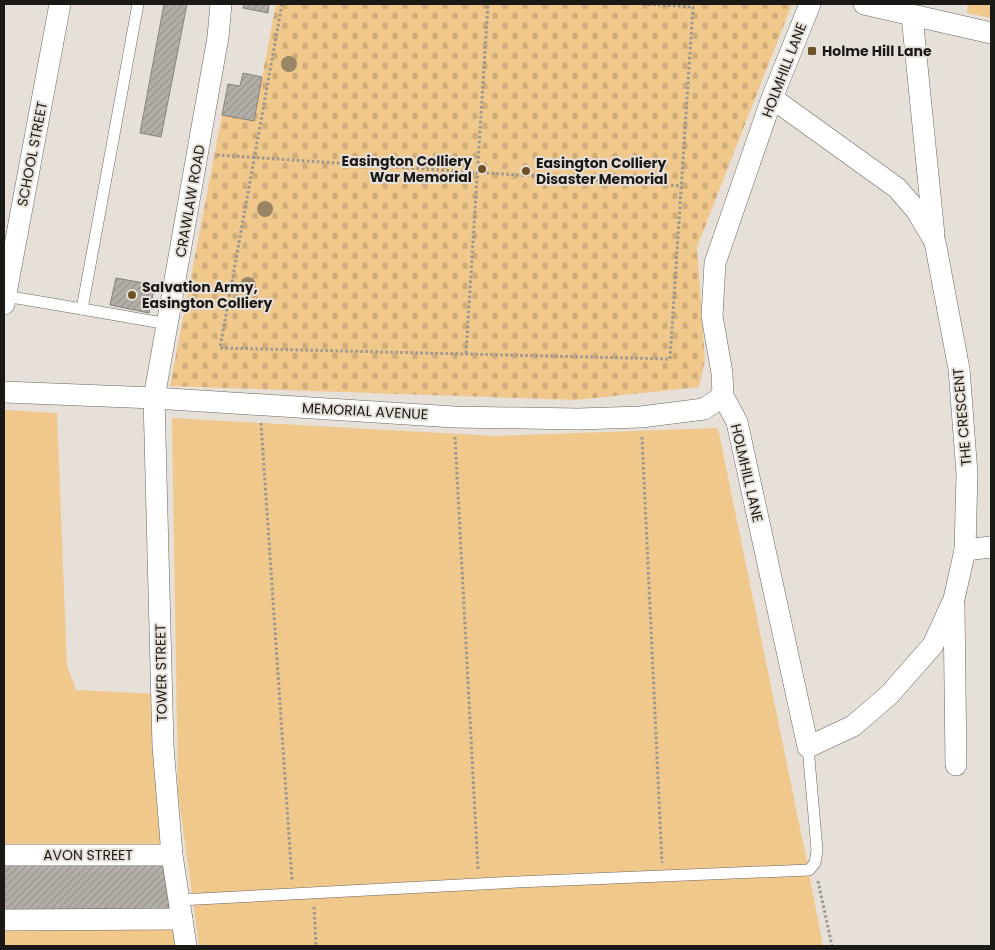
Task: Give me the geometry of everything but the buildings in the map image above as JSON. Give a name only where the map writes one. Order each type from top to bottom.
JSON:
[{"type":"street","name":"SCHOOL STREET","points":[[4,300],[60,4]]},
{"type":"street","name":"CRAWLAW ROAD","points":[[154,398],[218,37],[221,4]]},
{"type":"street","name":"HOLMHILL LANE","points":[[808,747],[737,422],[722,396],[722,372],[712,316],[715,262],[772,98],[810,4]]},
{"type":"street","points":[[864,4],[991,33]]},
{"type":"street","points":[[912,16],[935,242]]},
{"type":"street","name":"THE CRESCENT","points":[[772,98],[897,188],[916,210],[935,242],[959,369],[967,474],[965,550],[954,599],[933,645],[889,695],[853,726],[808,747]]},
{"type":"street","name":"MEMORIAL AVENUE","points":[[4,392],[154,398],[454,417],[578,420],[641,417],[704,409],[722,396]]},
{"type":"street","name":"TOWER STREET","points":[[154,398],[162,746],[172,855],[186,946]]},
{"type":"street","points":[[965,550],[991,547]]},
{"type":"street","points":[[954,599],[956,765]]},
{"type":"street","name":"AVON STREET","points":[[4,855],[172,855]]},
{"type":"street","points":[[4,920],[181,910]]},
{"type":"lane","points":[[82,309],[138,4]]},
{"type":"lane","points":[[4,300],[82,309],[168,324]]},
{"type":"lane","points":[[181,910],[293,895],[663,875],[809,870],[815,864],[817,850],[808,747]]},
{"type":"path","points":[[282,4],[220,348],[670,359],[693,7],[643,4]]},
{"type":"path","points":[[466,353],[488,4]]},
{"type":"path","points":[[198,154],[682,186]]},
{"type":"path","points":[[260,405],[293,895]]},
{"type":"path","points":[[454,417],[479,886]]},
{"type":"path","points":[[641,417],[663,875]]},
{"type":"path","points":[[815,864],[832,946]]},
{"type":"path","points":[[313,894],[316,946]]},
{"type":"green space","points":[[276,4],[792,4],[697,247],[705,360],[699,387],[576,400],[170,386],[222,115],[254,120]]},
{"type":"green space","points":[[968,4],[991,4],[991,18],[967,13]]},
{"type":"green space","points":[[4,410],[57,413],[67,665],[76,690],[161,694],[172,855],[4,855]]},
{"type":"green space","points":[[172,418],[495,436],[718,428],[823,946],[199,946],[178,793]]},
{"type":"green space","points":[[182,919],[186,946],[4,946],[4,920]]},
{"type":"place","name":"Holme Hill Lane","points":[[812,51]]},
{"type":"place","name":"Easington Colliery War Memorial","points":[[482,169]]},
{"type":"place","name":"Easington Colliery Disaster Memorial","points":[[526,171]]},
{"type":"place","name":"Salvation Army, Easington Colliery","points":[[132,295]]}]
